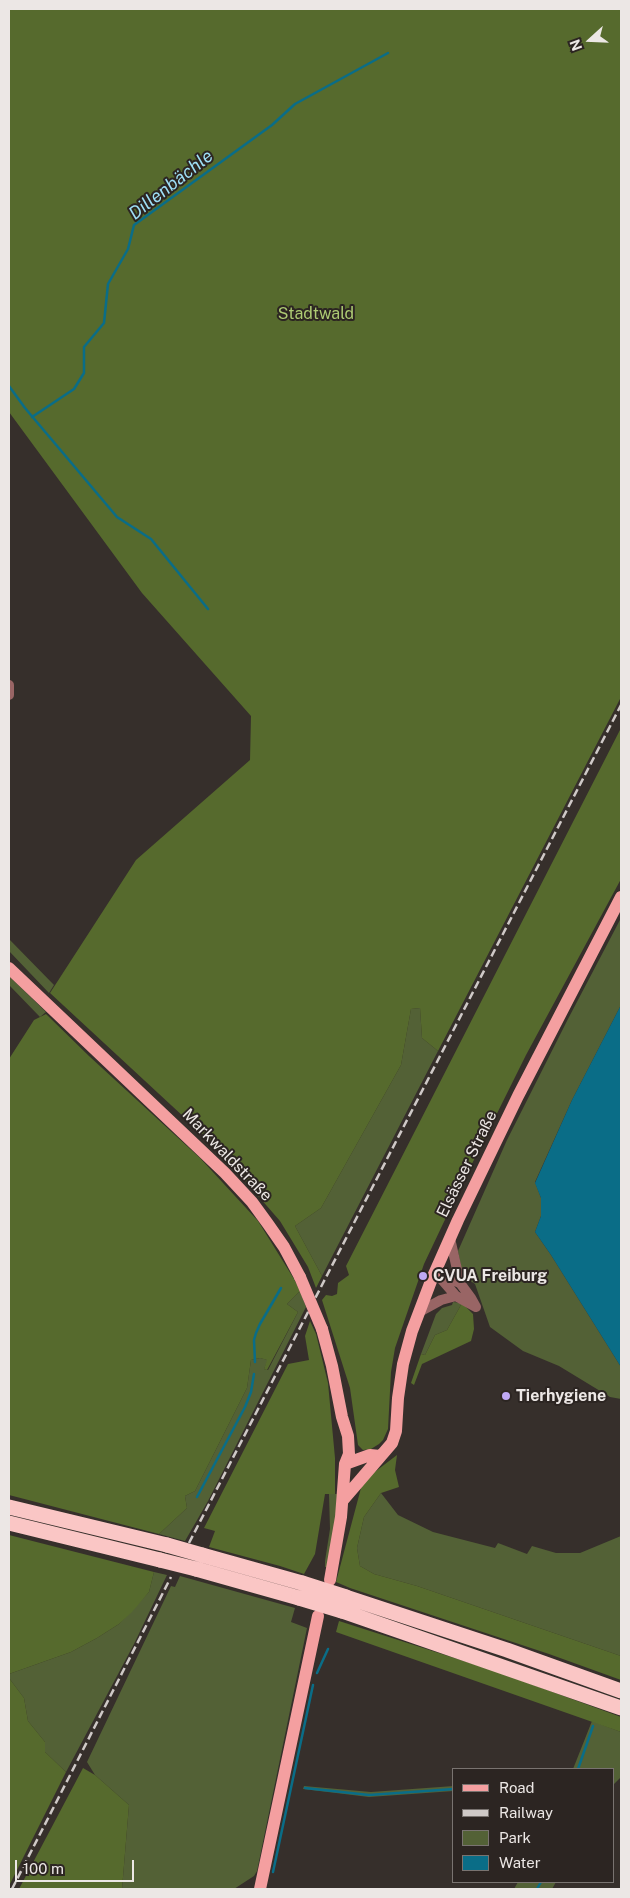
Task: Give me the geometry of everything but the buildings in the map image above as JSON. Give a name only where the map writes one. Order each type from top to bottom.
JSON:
[{"type":"highway","points":[[9,1507],[202,1555],[344,1604],[507,1650],[621,1691]]},
{"type":"highway","points":[[9,1523],[196,1569],[300,1590]]},
{"type":"highway","points":[[344,1604],[621,1708]]},
{"type":"main road","name":"Elsässer Straße","points":[[343,1500],[392,1443],[396,1431],[402,1370],[410,1336],[435,1273],[530,1072],[621,897]]},
{"type":"main road","name":"Markwaldstraße","points":[[9,968],[226,1173],[252,1202],[284,1247],[322,1329],[348,1436],[349,1454],[345,1464],[343,1500],[330,1580]]},
{"type":"main road","points":[[345,1464],[370,1455],[380,1456]]},
{"type":"main road","points":[[345,1464],[355,1470],[369,1468]]},
{"type":"main road","points":[[260,1889],[318,1616]]},
{"type":"street","points":[[9,685],[9,696]]},
{"type":"street","points":[[435,1273],[456,1296],[476,1307],[472,1298],[460,1283],[450,1238]]},
{"type":"street","points":[[435,1273],[460,1283]]},
{"type":"street","points":[[419,1312],[441,1300],[456,1296]]},
{"type":"green space","name":"Stadtwald","points":[[9,9],[621,9],[621,697],[438,1051],[422,1038],[420,1008],[411,1009],[401,1065],[321,1208],[295,1226],[322,1276],[316,1288],[308,1267],[280,1221],[212,1143],[50,993],[136,860],[250,760],[251,716],[142,593],[9,412]]},
{"type":"green space","points":[[621,728],[621,879],[526,1055],[424,1264],[395,1348],[391,1372],[388,1429],[379,1444],[371,1449],[363,1450],[358,1445],[350,1388],[322,1300],[326,1295],[332,1296],[337,1294],[338,1283],[349,1275],[346,1266]]},
{"type":"green space","points":[[621,918],[621,1005],[572,1100],[535,1182],[541,1198],[541,1216],[535,1232],[621,1367],[621,1399],[610,1397],[559,1366],[523,1351],[490,1327],[475,1284],[463,1276],[458,1251],[507,1140]]},
{"type":"green space","points":[[9,939],[54,985],[49,993],[9,951]]},
{"type":"green space","points":[[9,976],[46,1012],[40,1017],[9,985]]},
{"type":"green space","points":[[420,1008],[422,1038],[438,1051],[322,1276],[295,1226],[321,1208],[401,1065],[411,1009]]},
{"type":"green space","points":[[46,1014],[200,1158],[258,1221],[300,1291],[287,1304],[298,1312],[267,1370],[264,1369],[267,1360],[260,1358],[251,1360],[247,1388],[195,1491],[185,1496],[187,1508],[159,1534],[9,1495],[9,1059],[34,1020]]},
{"type":"green space","points":[[300,1291],[306,1307],[208,1501],[185,1541],[159,1534],[187,1508],[185,1496],[195,1491],[247,1388],[251,1360],[260,1358],[268,1360],[264,1369],[268,1370],[298,1312],[287,1304]]},
{"type":"green space","points":[[453,1302],[462,1303],[447,1330],[435,1335],[425,1355],[421,1354],[436,1314],[442,1308],[452,1305]]},
{"type":"green space","points":[[462,1303],[473,1314],[474,1329],[471,1341],[422,1364],[414,1385],[411,1383],[421,1354],[425,1355],[435,1335],[447,1330]]},
{"type":"green space","points":[[310,1321],[316,1334],[328,1383],[335,1458],[335,1494],[325,1494],[315,1554],[304,1574],[209,1547],[215,1531],[204,1528],[288,1364],[309,1360],[305,1336]]},
{"type":"green space","points":[[397,1455],[395,1470],[399,1487],[381,1493],[364,1517],[357,1548],[360,1566],[374,1574],[417,1586],[621,1656],[621,1680],[336,1582],[361,1488],[368,1477]]},
{"type":"green space","points":[[381,1493],[398,1515],[433,1532],[495,1548],[498,1543],[527,1554],[532,1546],[556,1553],[580,1553],[621,1536],[621,1656],[417,1586],[374,1574],[360,1566],[357,1548],[364,1517]]},
{"type":"green space","points":[[329,1494],[337,1494],[336,1514],[328,1567],[325,1567],[330,1529]]},
{"type":"green space","points":[[9,1535],[154,1572],[149,1592],[119,1624],[97,1638],[71,1652],[9,1674]]},
{"type":"green space","points":[[154,1572],[167,1575],[134,1644],[66,1772],[45,1752],[45,1742],[28,1721],[24,1698],[9,1678],[9,1674],[71,1652],[119,1624],[149,1592]]},
{"type":"green space","points":[[180,1576],[295,1608],[291,1622],[307,1628],[257,1871],[254,1876],[234,1889],[122,1889],[129,1805],[95,1775],[87,1762],[171,1586],[175,1587]]},
{"type":"green space","points":[[339,1621],[498,1672],[621,1717],[621,1732],[336,1632]]},
{"type":"green space","points":[[9,1678],[24,1698],[28,1721],[45,1742],[45,1752],[66,1772],[9,1886]]},
{"type":"green space","points":[[592,1721],[621,1732],[621,1777],[615,1783],[615,1768],[573,1768]]},
{"type":"green space","points":[[83,1768],[95,1775],[129,1805],[122,1889],[19,1889]]},
{"type":"green space","points":[[304,1786],[371,1792],[452,1786],[452,1791],[369,1797],[303,1789]]},
{"type":"green space","points":[[517,1883],[555,1883],[552,1889],[514,1889]]},
{"type":"water","points":[[621,1005],[621,1367],[535,1232],[541,1216],[541,1198],[535,1183],[572,1100]]},
{"type":"waterway","name":"Dillenbächle","points":[[32,417],[74,389],[84,373],[84,347],[104,323],[108,284],[128,249],[134,225],[272,125],[295,104],[388,53]]},
{"type":"waterway","points":[[9,386],[25,408],[117,517],[151,539],[208,609]]},
{"type":"waterway","points":[[255,1362],[254,1340],[256,1333],[281,1288]]},
{"type":"waterway","points":[[197,1497],[245,1407],[251,1392],[254,1374]]},
{"type":"waterway","points":[[317,1673],[328,1649]]},
{"type":"waterway","points":[[273,1872],[313,1685]]},
{"type":"waterway","points":[[578,1768],[593,1726]]},
{"type":"waterway","points":[[305,1788],[369,1795],[452,1789]]},
{"type":"waterway","points":[[537,1889],[540,1883]]},
{"type":"railway","points":[[189,1543],[621,705]]},
{"type":"railway","points":[[12,1889],[171,1577]]},
{"type":"place","name":"CVUA Freiburg","points":[[423,1276]]},
{"type":"place","name":"Tierhygiene","points":[[506,1396]]}]
